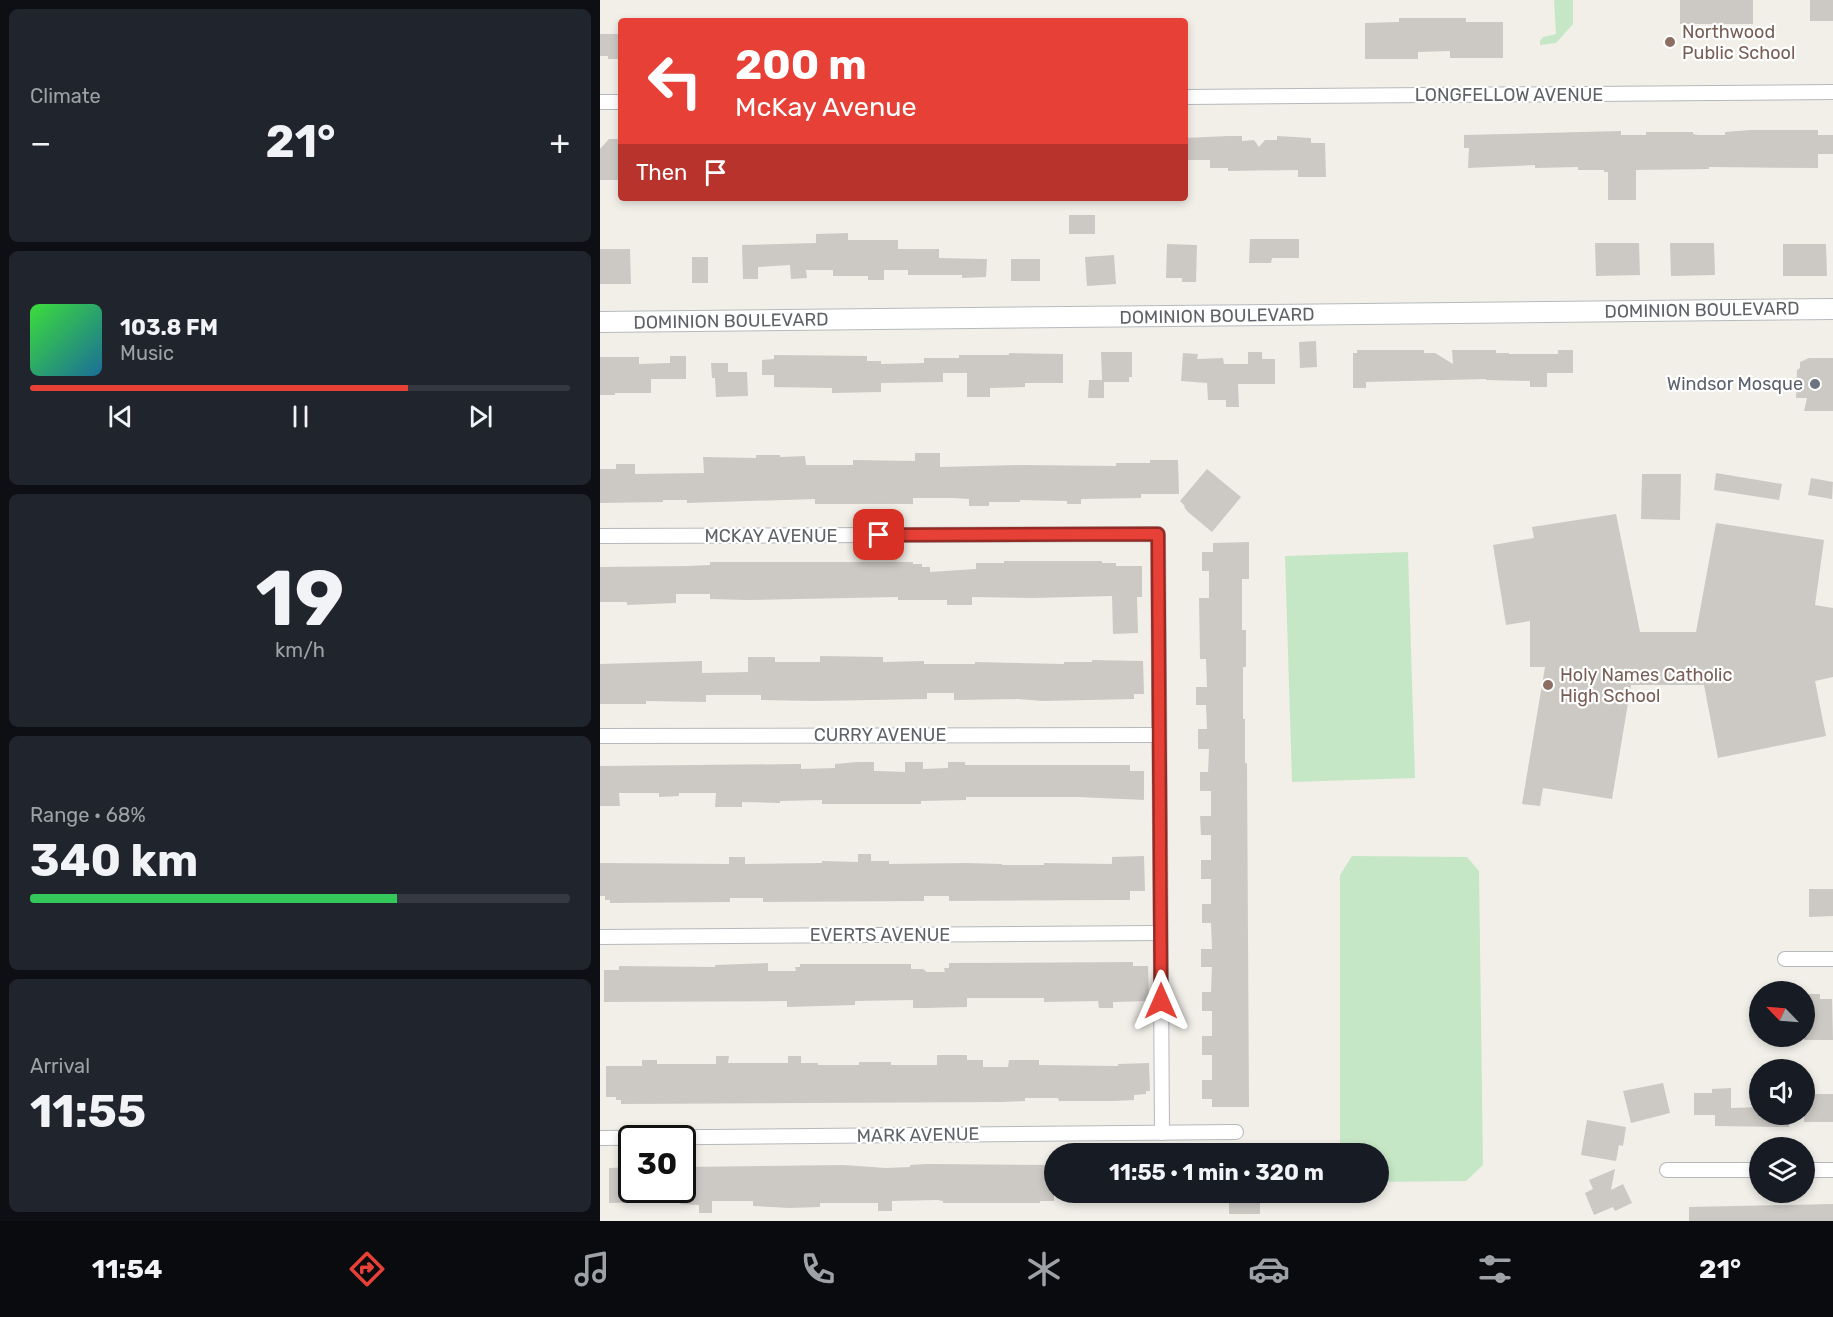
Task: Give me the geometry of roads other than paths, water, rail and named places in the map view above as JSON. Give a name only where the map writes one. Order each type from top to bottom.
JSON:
[{"type":"street","name":"LONGFELLOW AVENUE","points":[[1188,97],[1833,92]]},
{"type":"street","points":[[600,102],[618,102]]},
{"type":"street","name":"DOMINION BOULEVARD","points":[[600,322],[1833,309]]},
{"type":"street","name":"MCKAY AVENUE","points":[[600,536],[1158,534],[1159,735]]},
{"type":"street","points":[[1159,735],[1162,1133]]},
{"type":"street","name":"CURRY AVENUE","points":[[600,736],[1159,735]]},
{"type":"street","name":"EVERTS AVENUE","points":[[600,937],[1160,933]]},
{"type":"street","points":[[1785,959],[1833,958]]},
{"type":"street","name":"MARK AVENUE","points":[[600,1138],[1236,1132]]},
{"type":"street","points":[[1667,1170],[1749,1170]]},
{"type":"street","points":[[1815,1170],[1833,1170]]},
{"type":"place","name":"Northwood Public School","points":[[1670,42]]},
{"type":"place","name":"Windsor Mosque","points":[[1815,384]]},
{"type":"place","name":"Holy Names Catholic High School","points":[[1548,685]]}]
